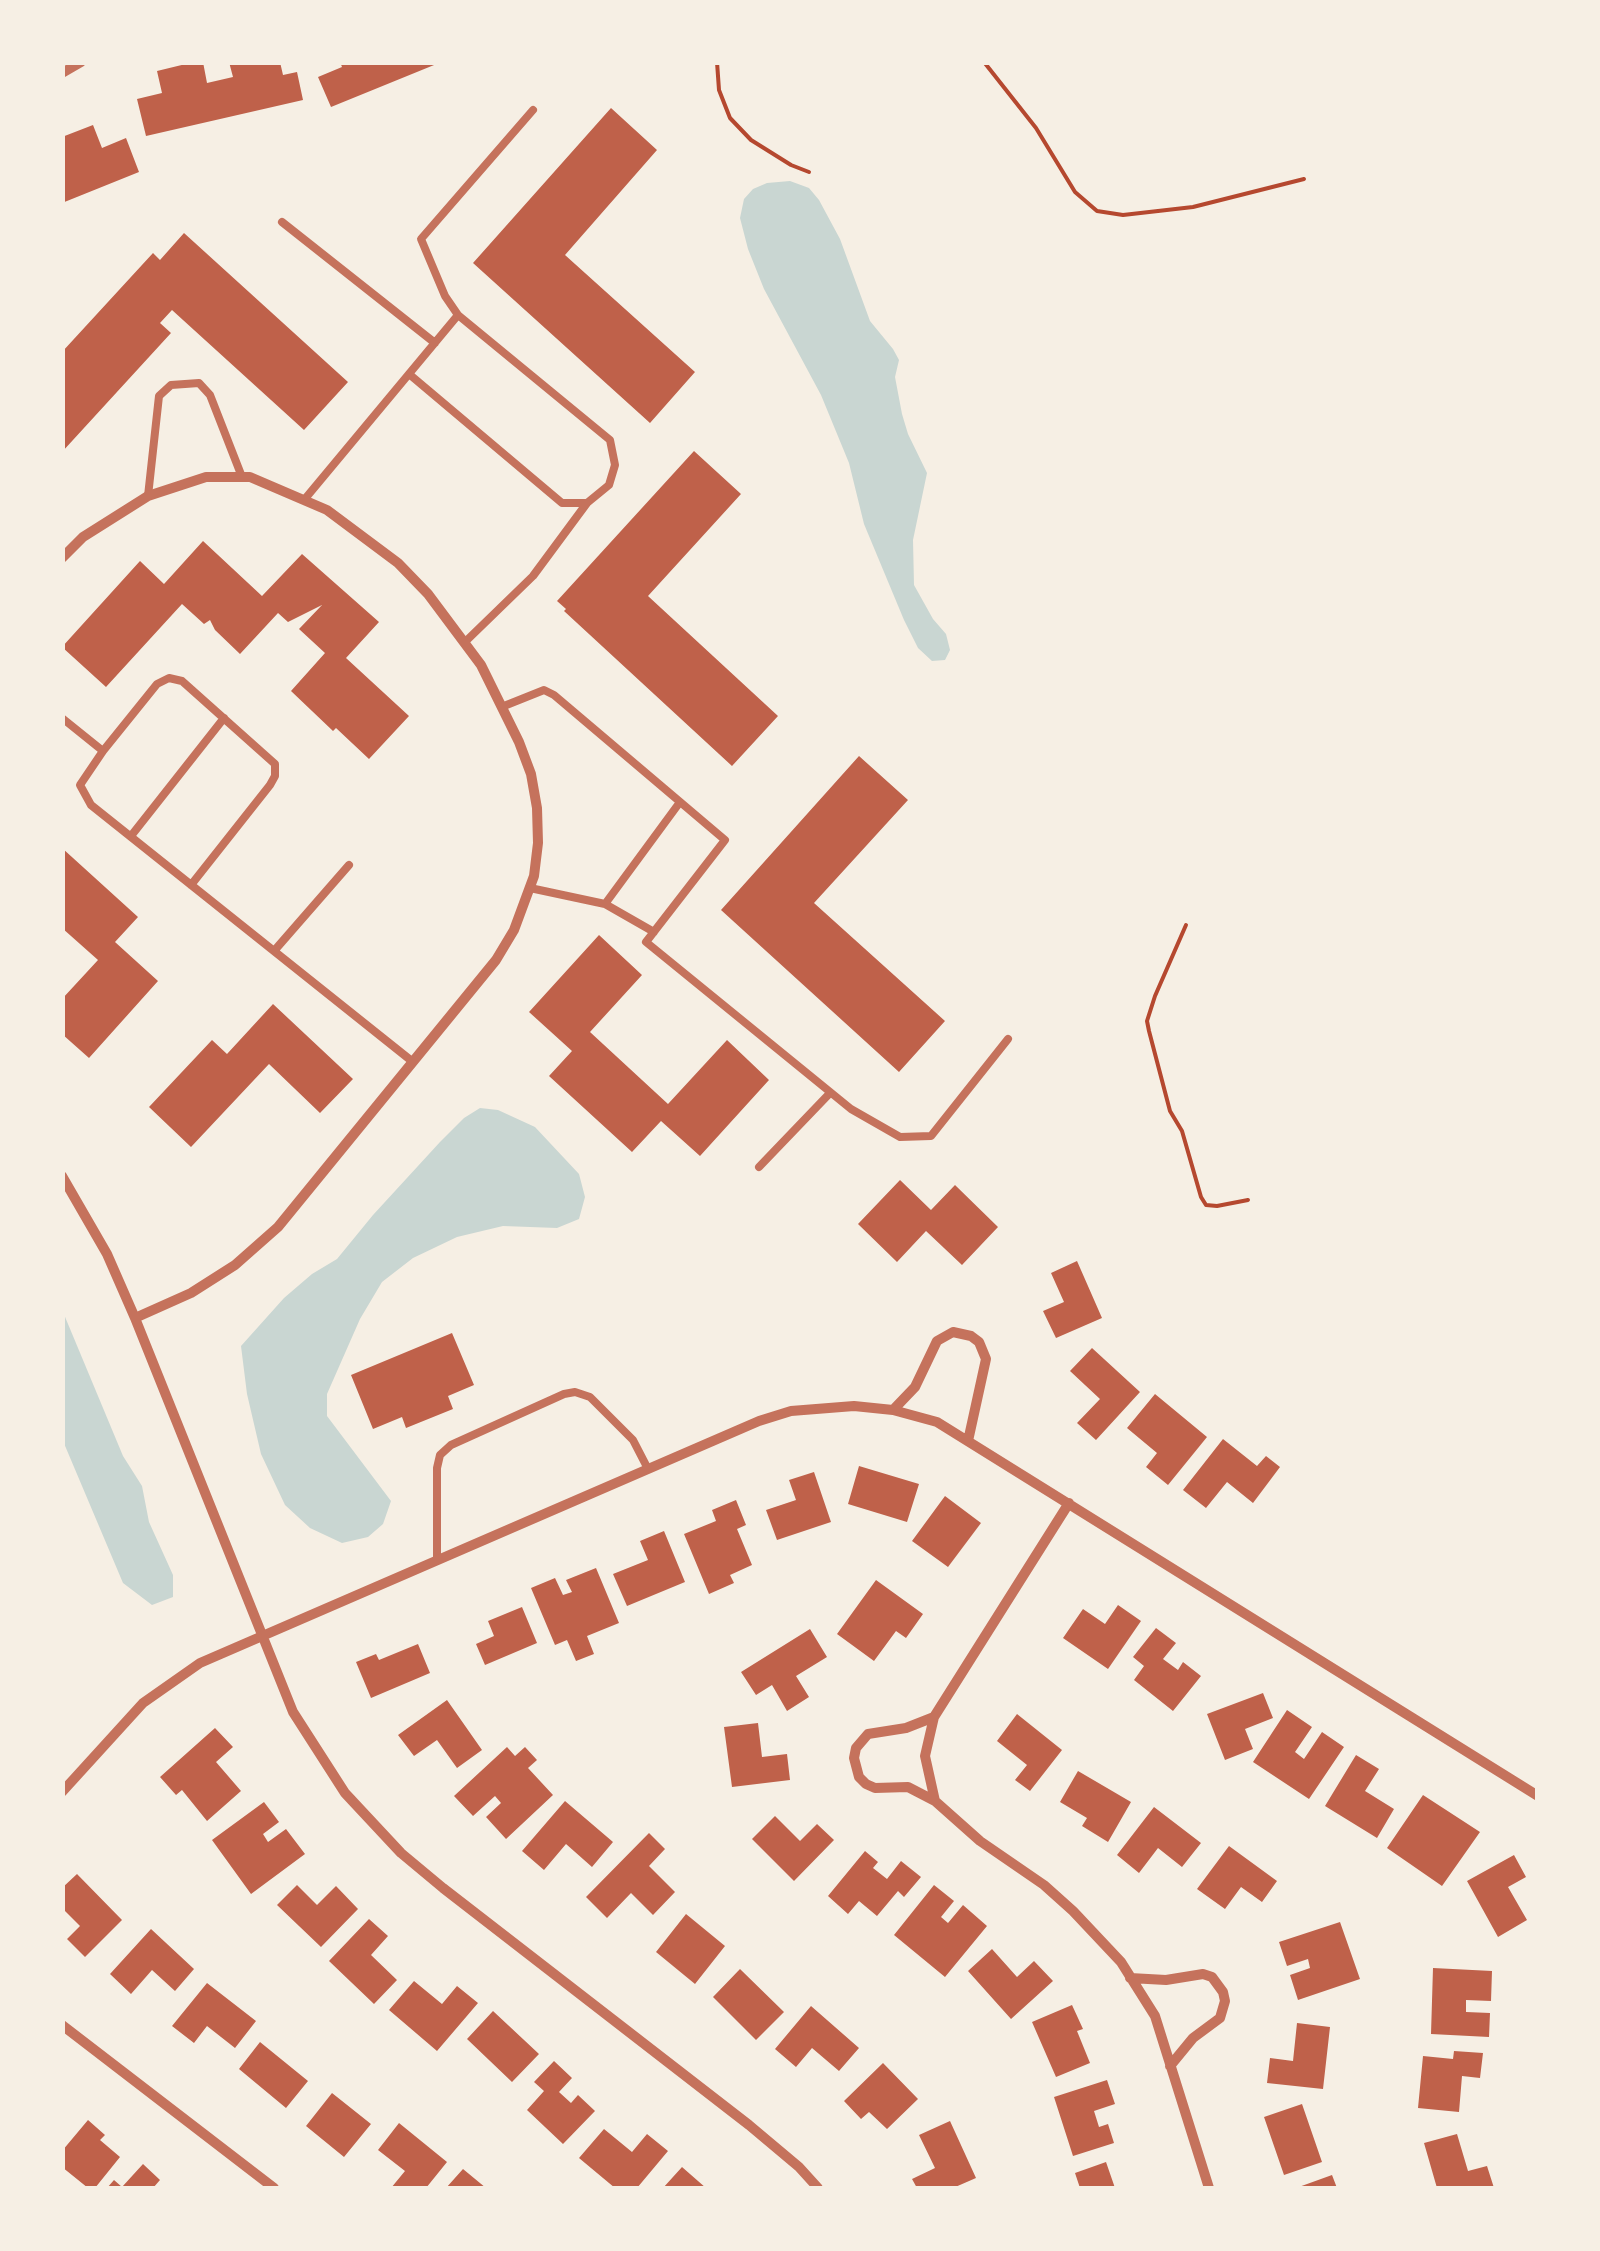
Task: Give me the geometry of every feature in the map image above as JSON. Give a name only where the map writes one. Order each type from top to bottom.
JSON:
[{"type":"street","points":[[62,73],[80,62]]},
{"type":"street","points":[[62,558],[98,526],[148,496],[206,477],[250,478],[327,510],[398,563],[465,642],[504,706],[531,774],[537,808],[538,842],[530,888],[514,930],[496,960],[265,1240],[192,1293],[135,1318]]},
{"type":"street","points":[[62,1176],[106,1254],[135,1318],[293,1712],[317,1753],[374,1827],[443,1888],[749,2125],[818,2188]]},
{"type":"street","points":[[893,1410],[915,1387],[936,1341],[953,1332],[971,1336],[984,1350],[986,1359],[968,1441]]},
{"type":"street","points":[[62,1792],[162,1687],[200,1662],[760,1421],[824,1406],[893,1410],[936,1422],[1538,1796]]},
{"type":"street","points":[[935,1801],[925,1756],[934,1717],[1068,1503]]},
{"type":"street","points":[[934,1717],[906,1728],[868,1734],[861,1740],[854,1758],[855,1768],[866,1784],[875,1788],[908,1788],[935,1801],[980,1842],[1044,1885],[1073,1910],[1120,1962],[1154,2016],[1209,2188]]},
{"type":"street","points":[[1130,1978],[1166,1980],[1203,1974],[1212,1977],[1224,1992],[1220,2018],[1193,2038],[1170,2066]]},
{"type":"street","points":[[62,2024],[274,2188]]},
{"type":"lane","points":[[465,642],[533,576],[587,504],[608,486],[616,464],[610,440],[458,315],[445,296],[422,239],[533,110]]},
{"type":"lane","points":[[282,222],[435,343]]},
{"type":"lane","points":[[304,500],[458,315]]},
{"type":"lane","points":[[409,374],[562,503],[587,504]]},
{"type":"lane","points":[[148,496],[159,396],[172,385],[199,382],[210,395],[242,478]]},
{"type":"lane","points":[[192,884],[275,776],[275,764],[182,682],[162,680],[84,776],[82,793],[91,805],[413,1062]]},
{"type":"lane","points":[[504,706],[544,690],[554,695],[725,840],[646,942],[850,1110],[900,1137],[931,1136],[1008,1040]]},
{"type":"lane","points":[[62,718],[102,751]]},
{"type":"lane","points":[[130,836],[224,718]]},
{"type":"lane","points":[[604,904],[680,802]]},
{"type":"lane","points":[[274,951],[350,865]]},
{"type":"lane","points":[[530,888],[604,904],[654,932]]},
{"type":"lane","points":[[760,1167],[830,1092]]},
{"type":"lane","points":[[436,1560],[436,1468],[440,1455],[451,1445],[564,1394],[575,1392],[590,1397],[633,1440],[648,1469]]},
{"type":"path","points":[[717,62],[719,90],[730,118],[751,140],[809,172]]},
{"type":"path","points":[[984,62],[1036,128],[1076,192],[1097,211],[1122,215],[1193,207],[1304,179]]},
{"type":"path","points":[[1186,925],[1154,996],[1148,1030],[1170,1111],[1182,1131],[1201,1197],[1206,1205],[1217,1206],[1248,1200]]},
{"type":"shaded area","points":[[790,181],[809,188],[819,200],[840,239],[870,321],[899,360],[895,377],[902,414],[927,473],[913,540],[914,585],[946,634],[950,650],[945,660],[932,661],[918,648],[904,620],[864,524],[849,463],[821,395],[764,289],[748,249],[740,218],[744,199],[753,189],[767,183]]},
{"type":"shaded area","points":[[480,1108],[498,1110],[535,1127],[579,1174],[585,1197],[579,1219],[557,1228],[503,1226],[457,1237],[413,1258],[382,1282],[360,1319],[327,1394],[327,1416],[391,1501],[383,1524],[368,1537],[342,1543],[310,1528],[285,1505],[261,1454],[241,1346],[284,1298],[337,1259],[440,1142]]},
{"type":"shaded area","points":[[63,1312],[123,1456],[142,1486],[149,1522],[173,1575],[173,1597],[152,1605],[123,1583],[63,1441]]},
{"type":"building","points":[[203,62],[207,83],[233,77],[229,62],[280,62],[283,75],[297,72],[303,100],[146,136],[137,99],[162,93],[157,71]]},
{"type":"building","points":[[340,62],[439,63],[331,107],[318,77],[342,67]]},
{"type":"building","points":[[611,108],[657,150],[565,255],[695,372],[650,423],[473,263]]},
{"type":"building","points":[[93,125],[102,148],[126,138],[139,172],[62,203],[62,137]]},
{"type":"building","points":[[184,233],[348,382],[304,430],[172,310],[160,323],[171,333],[62,452],[62,352],[153,253],[160,260]]},
{"type":"building","points":[[694,451],[741,494],[648,596],[778,716],[732,766],[557,601]]},
{"type":"building","points":[[203,541],[262,596],[302,554],[379,622],[346,658],[409,716],[369,759],[291,691],[325,653],[299,629],[322,605],[288,622],[278,613],[240,654],[210,620],[204,624],[182,604],[106,687],[62,647],[140,561],[164,584]]},
{"type":"building","points":[[859,756],[908,800],[814,903],[945,1021],[899,1072],[721,910]]},
{"type":"building","points":[[62,848],[138,917],[115,942],[158,981],[89,1058],[62,1034],[62,999],[98,960],[62,928]]},
{"type":"building","points":[[599,935],[642,975],[590,1032],[668,1104],[727,1040],[769,1080],[700,1156],[661,1121],[632,1152],[549,1076],[572,1051],[529,1012]]},
{"type":"building","points":[[273,1004],[353,1079],[320,1113],[269,1064],[191,1147],[149,1107],[212,1040],[227,1054]]},
{"type":"building","points":[[900,1180],[931,1210],[955,1185],[998,1227],[962,1265],[926,1231],[897,1262],[858,1224]]},
{"type":"building","points":[[1077,1261],[1102,1318],[1056,1338],[1043,1311],[1064,1302],[1051,1273]]},
{"type":"building","points":[[452,1333],[474,1385],[448,1396],[453,1409],[406,1428],[402,1417],[373,1429],[351,1375]]},
{"type":"building","points":[[1092,1348],[1140,1392],[1096,1440],[1077,1423],[1100,1399],[1070,1371]]},
{"type":"building","points":[[1155,1394],[1207,1437],[1168,1485],[1146,1467],[1157,1453],[1127,1428]]},
{"type":"building","points":[[1223,1439],[1257,1466],[1266,1456],[1280,1467],[1253,1503],[1227,1482],[1206,1508],[1183,1490]]},
{"type":"building","points":[[859,1466],[919,1484],[907,1522],[848,1504]]},
{"type":"building","points":[[814,1472],[831,1522],[777,1540],[766,1510],[796,1500],[789,1480]]},
{"type":"building","points":[[945,1496],[981,1523],[948,1567],[912,1541]]},
{"type":"building","points":[[736,1500],[746,1525],[737,1529],[752,1565],[730,1575],[734,1583],[709,1594],[684,1534],[716,1521],[712,1510]]},
{"type":"building","points":[[664,1531],[685,1582],[627,1606],[613,1574],[648,1560],[640,1541]]},
{"type":"building","points":[[596,1568],[619,1623],[587,1636],[594,1654],[576,1661],[567,1640],[555,1645],[531,1588],[555,1578],[563,1595],[572,1592],[566,1580]]},
{"type":"building","points":[[876,1580],[923,1614],[906,1638],[896,1631],[874,1661],[837,1634]]},
{"type":"building","points":[[1118,1605],[1141,1621],[1108,1669],[1063,1638],[1083,1609],[1105,1624]]},
{"type":"building","points":[[522,1607],[537,1643],[485,1665],[476,1644],[494,1636],[488,1621]]},
{"type":"building","points":[[1156,1628],[1176,1643],[1163,1659],[1178,1670],[1183,1662],[1201,1676],[1173,1711],[1134,1680],[1144,1666],[1133,1657]]},
{"type":"building","points":[[810,1629],[827,1657],[796,1676],[809,1697],[787,1711],[772,1685],[756,1695],[741,1672]]},
{"type":"building","points":[[418,1644],[430,1673],[371,1698],[356,1662],[376,1654],[379,1660]]},
{"type":"building","points":[[1263,1693],[1273,1718],[1245,1729],[1253,1749],[1225,1760],[1207,1714]]},
{"type":"building","points":[[447,1700],[482,1750],[457,1768],[437,1740],[414,1756],[398,1735]]},
{"type":"building","points":[[1287,1710],[1312,1727],[1295,1752],[1304,1759],[1322,1732],[1344,1747],[1309,1799],[1253,1762]]},
{"type":"building","points":[[1017,1714],[1062,1750],[1030,1791],[1015,1780],[1027,1765],[997,1741]]},
{"type":"building","points":[[758,1723],[762,1757],[787,1754],[790,1780],[732,1787],[724,1727]]},
{"type":"building","points":[[215,1728],[233,1747],[216,1762],[241,1791],[207,1821],[182,1790],[176,1795],[160,1777]]},
{"type":"building","points":[[507,1747],[515,1756],[525,1747],[537,1760],[528,1768],[553,1795],[506,1839],[486,1817],[501,1803],[495,1796],[473,1816],[454,1796]]},
{"type":"building","points":[[1356,1755],[1379,1769],[1365,1791],[1394,1809],[1377,1838],[1325,1806]]},
{"type":"building","points":[[1078,1771],[1131,1802],[1108,1842],[1082,1826],[1087,1818],[1060,1802]]},
{"type":"building","points":[[1423,1795],[1480,1832],[1442,1886],[1387,1848]]},
{"type":"building","points":[[565,1801],[613,1842],[592,1867],[566,1844],[544,1870],[522,1851]]},
{"type":"building","points":[[264,1802],[279,1822],[263,1834],[268,1842],[286,1829],[305,1854],[251,1894],[212,1840]]},
{"type":"building","points":[[1154,1807],[1201,1843],[1182,1867],[1158,1848],[1139,1873],[1117,1855]]},
{"type":"building","points":[[775,1816],[800,1841],[817,1824],[834,1840],[794,1881],[752,1839]]},
{"type":"building","points":[[649,1833],[665,1849],[649,1866],[675,1892],[653,1915],[631,1893],[607,1918],[586,1897]]},
{"type":"building","points":[[1229,1846],[1277,1881],[1262,1902],[1241,1887],[1225,1909],[1197,1889]]},
{"type":"building","points":[[865,1851],[878,1862],[873,1868],[887,1879],[901,1861],[921,1877],[904,1897],[898,1891],[877,1916],[859,1901],[848,1914],[828,1896]]},
{"type":"building","points":[[1514,1855],[1526,1877],[1508,1887],[1527,1920],[1498,1937],[1467,1881]]},
{"type":"building","points":[[77,1874],[122,1920],[85,1957],[67,1939],[80,1926],[62,1908],[62,1888]]},
{"type":"building","points":[[297,1885],[317,1905],[336,1886],[358,1909],[321,1947],[277,1905]]},
{"type":"building","points":[[934,1885],[954,1901],[941,1917],[948,1923],[963,1905],[987,1926],[945,1977],[894,1935]]},
{"type":"building","points":[[686,1914],[725,1946],[695,1984],[656,1952]]},
{"type":"building","points":[[369,1919],[388,1936],[371,1955],[397,1980],[374,2004],[329,1961]]},
{"type":"building","points":[[1340,1922],[1360,1979],[1298,2000],[1290,1975],[1310,1968],[1308,1959],[1287,1966],[1279,1942]]},
{"type":"building","points":[[151,1929],[194,1969],[175,1991],[152,1970],[131,1994],[110,1974]]},
{"type":"building","points":[[992,1949],[1017,1977],[1034,1961],[1053,1981],[1011,2019],[968,1971]]},
{"type":"building","points":[[1433,1968],[1492,1971],[1491,2001],[1466,2000],[1466,2012],[1490,2013],[1489,2037],[1431,2034]]},
{"type":"building","points":[[740,1969],[784,2012],[756,2040],[713,1997]]},
{"type":"building","points":[[414,1981],[442,2004],[457,1986],[478,2003],[437,2051],[389,2010]]},
{"type":"building","points":[[207,1983],[256,2021],[235,2048],[207,2026],[194,2043],[172,2026]]},
{"type":"building","points":[[1072,2005],[1083,2029],[1077,2031],[1090,2063],[1056,2077],[1032,2022]]},
{"type":"building","points":[[811,2006],[859,2048],[839,2071],[812,2048],[796,2067],[775,2049]]},
{"type":"building","points":[[493,2011],[539,2054],[512,2082],[467,2039]]},
{"type":"building","points":[[1297,2023],[1330,2027],[1323,2089],[1267,2083],[1270,2058],[1293,2061]]},
{"type":"building","points":[[260,2042],[308,2081],[286,2108],[239,2069]]},
{"type":"building","points":[[1454,2051],[1483,2053],[1480,2078],[1462,2076],[1459,2112],[1418,2108],[1423,2056],[1453,2059]]},
{"type":"building","points":[[554,2061],[572,2078],[559,2092],[571,2103],[578,2095],[595,2111],[563,2144],[527,2110],[544,2091],[534,2082]]},
{"type":"building","points":[[883,2063],[918,2099],[887,2129],[869,2112],[861,2119],[844,2101]]},
{"type":"building","points":[[1107,2080],[1115,2104],[1094,2111],[1099,2127],[1108,2124],[1114,2143],[1073,2156],[1054,2097]]},
{"type":"building","points":[[332,2093],[371,2124],[344,2157],[306,2126]]},
{"type":"building","points":[[1302,2104],[1322,2162],[1284,2175],[1264,2117]]},
{"type":"building","points":[[88,2120],[105,2135],[100,2140],[120,2157],[95,2188],[88,2188],[62,2167],[62,2151]]},
{"type":"building","points":[[950,2121],[976,2178],[953,2188],[917,2188],[912,2179],[935,2168],[919,2135]]},
{"type":"building","points":[[399,2123],[447,2162],[426,2188],[391,2188],[405,2171],[378,2150]]},
{"type":"building","points":[[604,2129],[632,2152],[647,2134],[668,2151],[637,2188],[615,2188],[579,2158]]},
{"type":"building","points":[[1457,2134],[1468,2171],[1487,2166],[1494,2188],[1437,2188],[1424,2143]]},
{"type":"building","points":[[1106,2162],[1115,2188],[1080,2188],[1075,2173]]},
{"type":"building","points":[[143,2164],[160,2180],[153,2188],[107,2188],[114,2180],[122,2187]]},
{"type":"building","points":[[682,2167],[706,2188],[663,2188]]},
{"type":"building","points":[[463,2169],[486,2188],[446,2188]]},
{"type":"building","points":[[1332,2175],[1337,2188],[1296,2188]]}]
